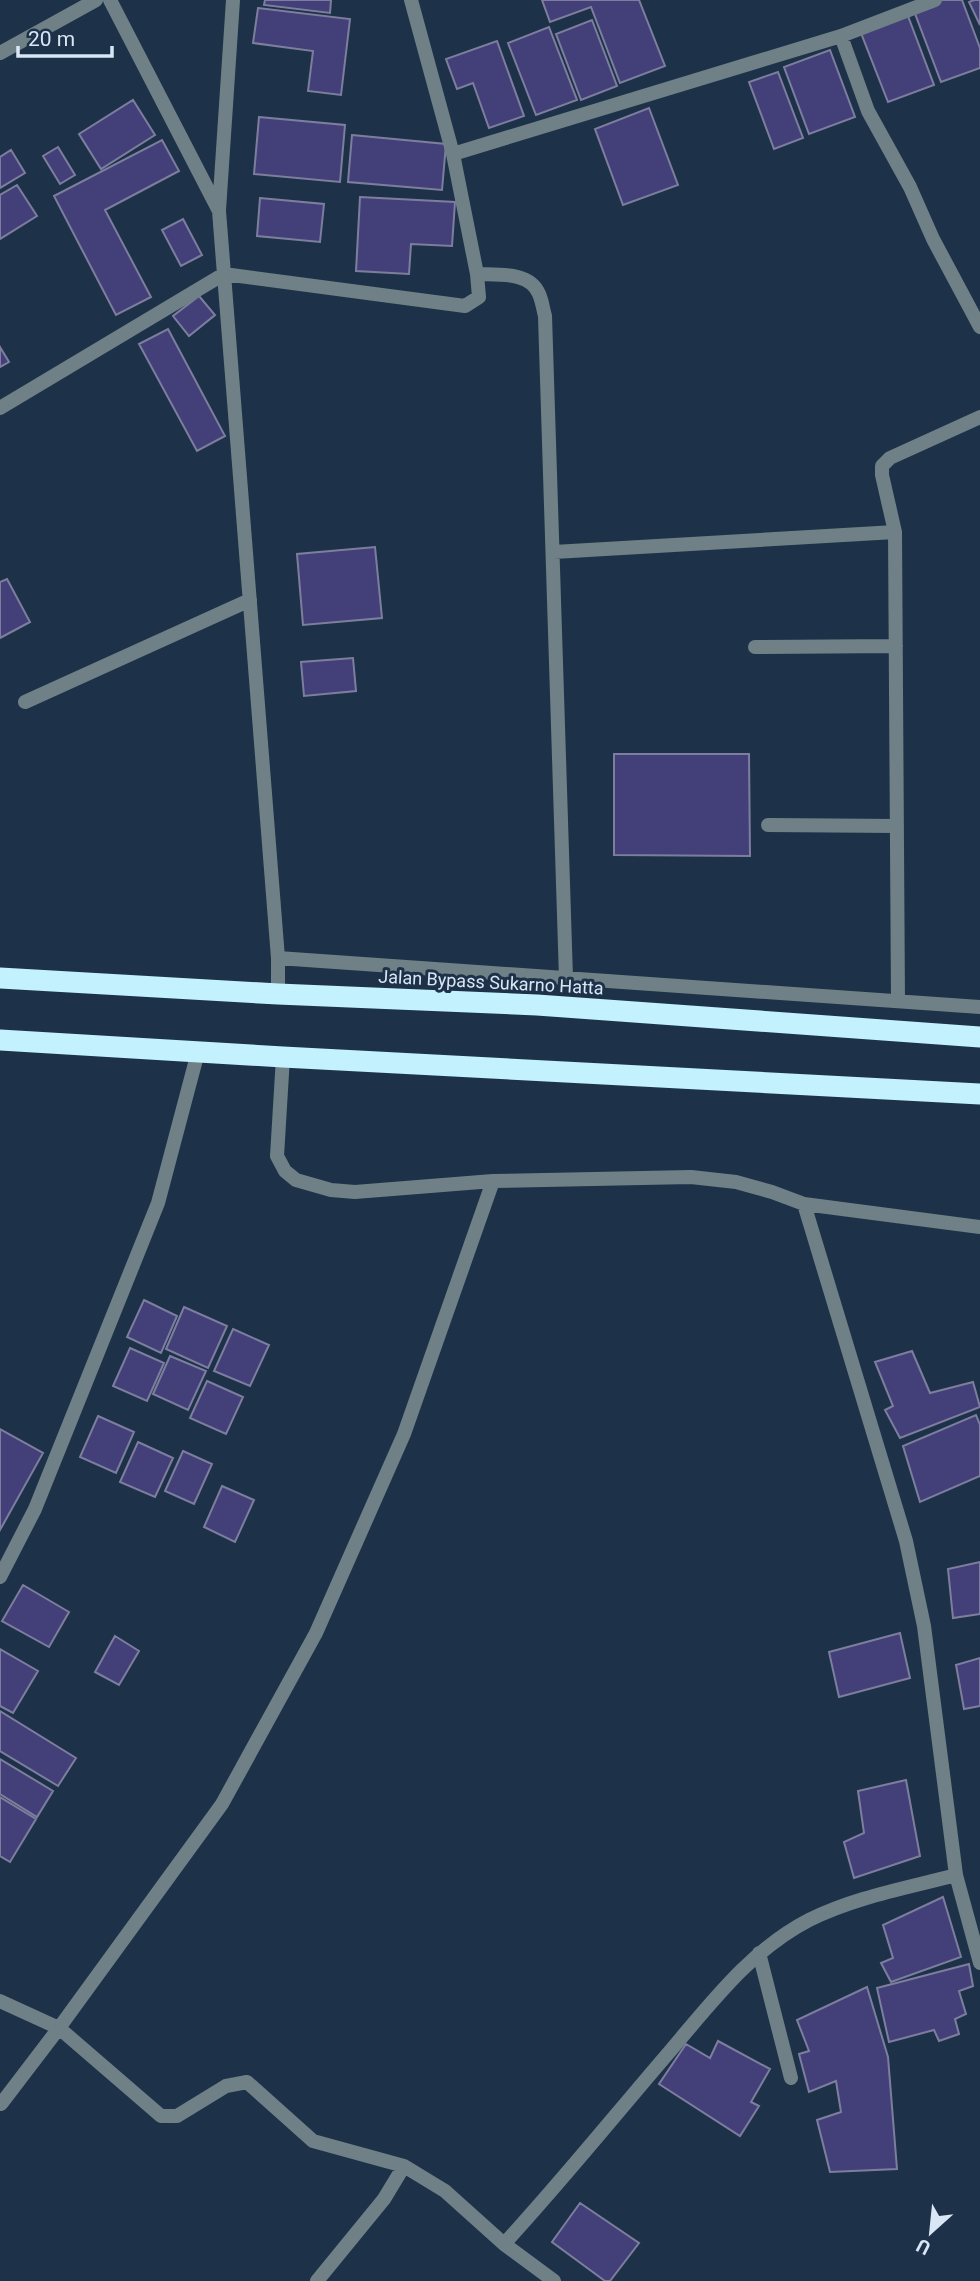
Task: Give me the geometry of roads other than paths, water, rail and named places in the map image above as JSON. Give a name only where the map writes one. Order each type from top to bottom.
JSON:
[{"type":"highway","name":"Jalan Bypass Sukarno Hatta","points":[[0,978],[537,1005],[980,1037]]},
{"type":"highway","points":[[0,1040],[283,1058],[980,1094]]},
{"type":"street","points":[[0,52],[96,0]]},
{"type":"street","points":[[110,0],[219,211]]},
{"type":"street","points":[[233,0],[219,211],[278,958],[278,994]]},
{"type":"street","points":[[0,408],[225,274],[465,306],[479,297],[477,274],[453,154],[411,0]]},
{"type":"street","points":[[453,154],[841,36],[934,0]]},
{"type":"street","points":[[841,36],[868,111],[910,187],[933,239],[980,327]]},
{"type":"street","points":[[477,274],[513,275],[529,281],[538,291],[545,316],[566,978]]},
{"type":"street","points":[[898,1001],[895,532],[882,466],[890,458],[980,417]]},
{"type":"street","points":[[554,552],[895,532]]},
{"type":"street","points":[[25,702],[250,600]]},
{"type":"street","points":[[755,647],[896,646]]},
{"type":"street","points":[[768,825],[896,826]]},
{"type":"street","points":[[278,958],[980,1007]]},
{"type":"street","points":[[0,1577],[35,1509],[158,1203],[198,1052]]},
{"type":"street","points":[[283,1058],[276,1151],[280,1163],[296,1180],[331,1190],[355,1192],[493,1181],[691,1177],[736,1182],[804,1204],[980,1227]]},
{"type":"street","points":[[1,2104],[222,1804],[316,1633],[404,1434],[493,1181]]},
{"type":"street","points":[[804,1204],[906,1541],[924,1626],[956,1875],[980,1963]]},
{"type":"street","points":[[504,2244],[556,2188],[722,1991],[759,1953],[808,1921],[850,1903],[956,1875]]},
{"type":"street","points":[[759,1953],[791,2078]]},
{"type":"street","points":[[0,2001],[59,2028],[161,2116],[177,2116],[226,2086],[247,2082],[313,2141],[404,2166],[445,2191],[504,2244],[554,2281]]},
{"type":"street","points":[[317,2281],[384,2199],[404,2166]]}]
